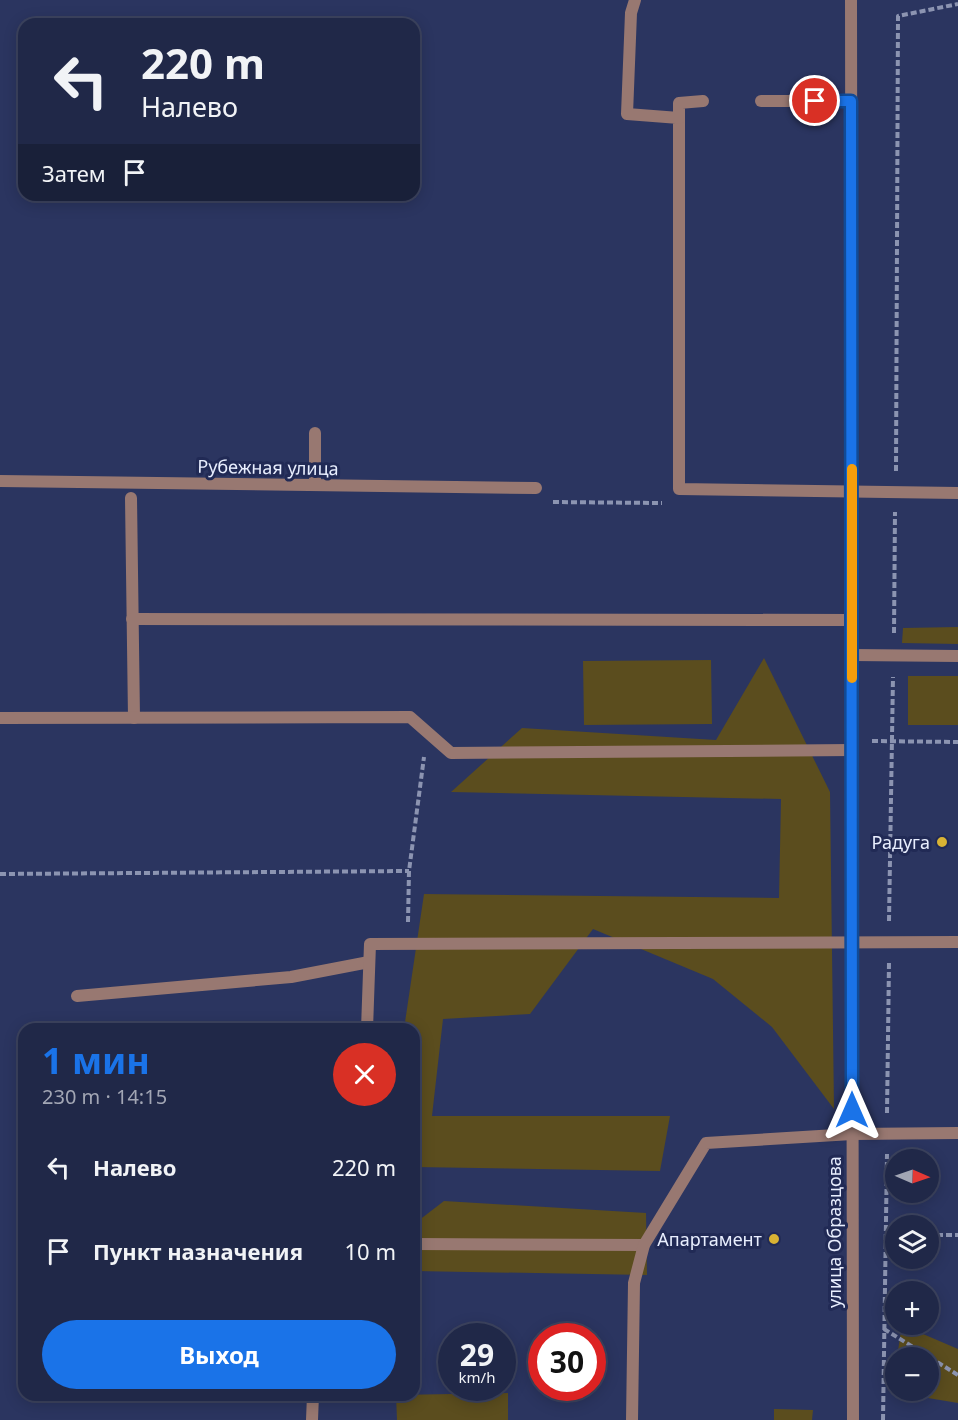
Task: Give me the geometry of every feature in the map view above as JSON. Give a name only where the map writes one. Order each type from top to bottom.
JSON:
[{"type":"street","points":[[635,0],[631,13],[627,114],[679,118]]},
{"type":"street","name":"улица Образцова","points":[[851,0],[853,1420]]},
{"type":"street","points":[[703,101],[679,103],[679,489],[958,493]]},
{"type":"street","points":[[761,101],[851,101]]},
{"type":"street","points":[[315,433],[315,485]]},
{"type":"street","name":"Рубежная улица","points":[[0,481],[536,488]]},
{"type":"street","points":[[131,498],[134,718]]},
{"type":"street","points":[[132,619],[852,620]]},
{"type":"street","points":[[852,655],[958,656]]},
{"type":"street","points":[[0,718],[410,717],[451,753],[852,745]]},
{"type":"street","points":[[367,1023],[370,945],[958,942]]},
{"type":"street","points":[[78,996],[291,978],[369,962]]},
{"type":"street","points":[[632,1420],[634,1283],[644,1245],[706,1143],[887,1132],[958,1133]]},
{"type":"street","points":[[420,1244],[644,1245]]},
{"type":"street","points":[[312,1420],[313,1401]]},
{"type":"path","points":[[886,1215],[896,492],[898,16],[958,4]]},
{"type":"path","points":[[408,945],[409,871],[427,732]]},
{"type":"path","points":[[852,745],[892,741],[958,742]]},
{"type":"path","points":[[0,874],[409,871]]},
{"type":"path","points":[[939,1235],[958,1235]]},
{"type":"path","points":[[883,1420],[885,1269]]},
{"type":"path","points":[[884,1329],[958,1375]]},
{"type":"shaded area","points":[[958,627],[958,644],[902,643],[903,628]]},
{"type":"shaded area","points":[[764,658],[830,792],[834,1109],[772,1027],[713,979],[593,929],[530,1014],[443,1019],[432,1116],[670,1116],[660,1171],[420,1167],[420,1023],[405,1023],[424,894],[779,898],[781,799],[451,792],[522,728],[716,740]]},
{"type":"shaded area","points":[[711,660],[712,724],[584,725],[583,661]]},
{"type":"shaded area","points":[[908,676],[958,676],[958,725],[908,725]]},
{"type":"shaded area","points":[[444,1201],[646,1213],[647,1275],[420,1271],[420,1219]]},
{"type":"shaded area","points":[[900,1335],[925,1335],[958,1349],[958,1403],[939,1400],[939,1347],[899,1347]]},
{"type":"shaded area","points":[[438,1394],[438,1401],[508,1401],[508,1420],[397,1420],[396,1401],[420,1401],[420,1395]]},
{"type":"shaded area","points":[[774,1409],[813,1410],[812,1420],[774,1420]]},
{"type":"slow traffic","points":[[852,469],[852,678]]},
{"type":"place","name":"Радуга","points":[[942,842]]},
{"type":"place","name":"Апартамент","points":[[774,1239]]},
{"type":"route","points":[[815,101],[851,101],[852,1110]]}]
